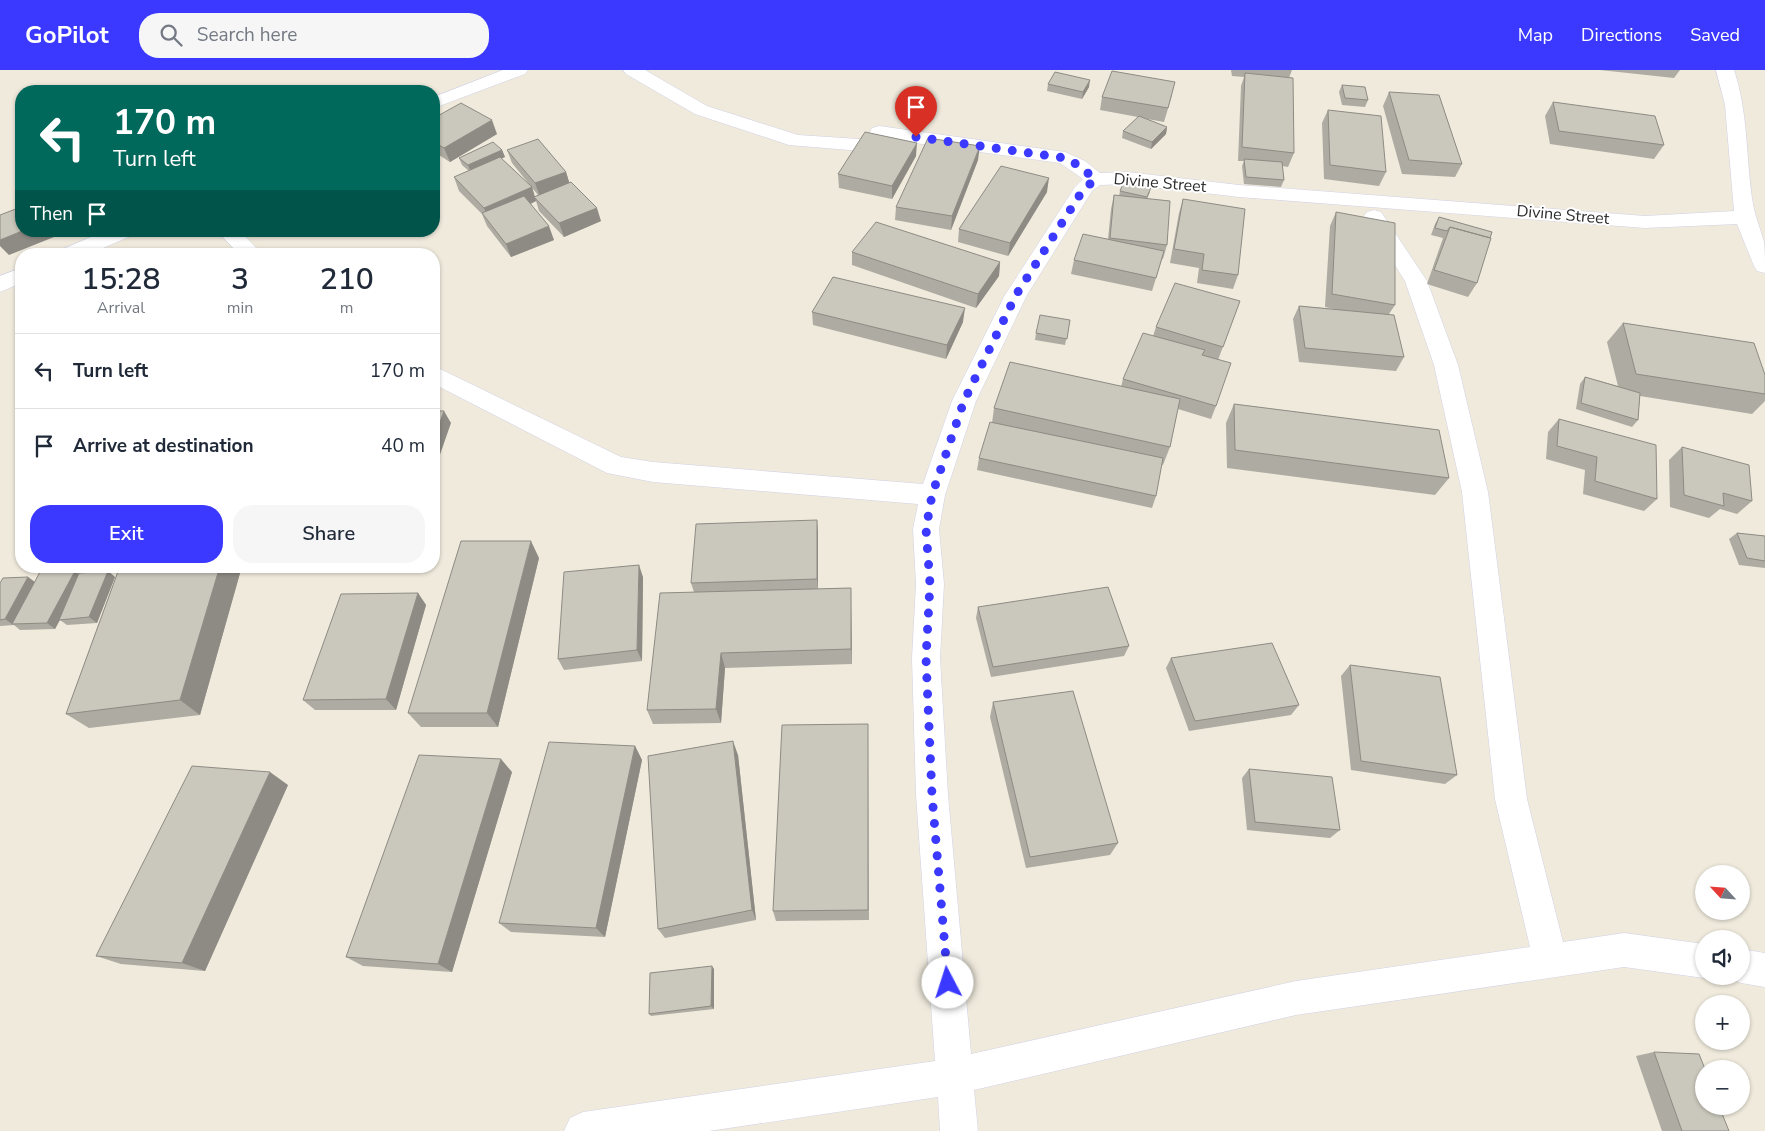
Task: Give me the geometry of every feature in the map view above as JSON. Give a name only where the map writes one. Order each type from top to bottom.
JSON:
[{"type":"street","points":[[440,101],[519,70]]},
{"type":"street","points":[[632,70],[701,110],[796,141],[876,139],[1065,158],[1078,165],[1095,179]]},
{"type":"street","points":[[1725,70],[1738,132],[1737,157],[1745,217],[1765,266]]},
{"type":"street","name":"Divine Street","points":[[959,1131],[932,795],[926,658],[930,584],[926,529],[932,495],[964,401],[1016,295],[1081,193],[1095,179],[1127,178],[1239,191],[1645,222],[1745,217]]},
{"type":"street","points":[[1364,200],[1416,281],[1446,365],[1475,492],[1511,799],[1551,961]]},
{"type":"street","points":[[84,248],[110,237]]},
{"type":"street","points":[[234,237],[245,248]]},
{"type":"street","points":[[0,285],[15,279]]},
{"type":"street","points":[[440,377],[616,466],[653,472],[932,495]]},
{"type":"street","points":[[583,1131],[956,1076],[1296,998],[1624,950],[1695,960]]},
{"type":"street","points":[[1750,968],[1765,970]]},
{"type":"building","points":[[1112,71],[1175,82],[1168,108],[1102,97]]},
{"type":"building","points":[[1055,72],[1090,80],[1083,92],[1048,84]]},
{"type":"building","points":[[1245,73],[1293,78],[1294,153],[1242,147]]},
{"type":"building","points":[[1342,85],[1365,87],[1368,100],[1345,98]]},
{"type":"building","points":[[1389,92],[1439,95],[1462,164],[1409,160]]},
{"type":"building","points":[[1553,102],[1655,116],[1664,145],[1559,131]]},
{"type":"building","points":[[461,103],[492,120],[444,148],[440,146],[440,115]]},
{"type":"building","points":[[1328,110],[1381,116],[1386,172],[1330,165]]},
{"type":"building","points":[[1139,116],[1167,127],[1152,142],[1123,131]]},
{"type":"building","points":[[865,132],[917,143],[892,186],[838,174]]},
{"type":"building","points":[[928,138],[980,146],[952,216],[896,207]]},
{"type":"building","points":[[538,139],[566,172],[535,183],[507,150]]},
{"type":"building","points":[[493,142],[502,150],[468,165],[459,158]]},
{"type":"building","points":[[500,157],[532,187],[484,208],[454,177]]},
{"type":"building","points":[[1244,159],[1282,162],[1284,180],[1246,177]]},
{"type":"building","points":[[1001,166],[1049,178],[1010,243],[959,229]]},
{"type":"building","points":[[1125,179],[1152,185],[1147,197],[1120,191]]},
{"type":"building","points":[[571,182],[597,208],[559,223],[534,197]]},
{"type":"building","points":[[1114,195],[1170,201],[1167,245],[1110,238]]},
{"type":"building","points":[[524,196],[549,226],[506,244],[482,213]]},
{"type":"building","points":[[1183,199],[1245,209],[1238,275],[1202,270],[1204,254],[1174,249]]},
{"type":"building","points":[[15,209],[15,234],[0,240],[0,215]]},
{"type":"building","points":[[1336,212],[1395,223],[1395,305],[1332,294]]},
{"type":"building","points":[[1439,217],[1492,232],[1490,238],[1450,227],[1447,231],[1435,228]]},
{"type":"building","points":[[876,222],[1000,262],[978,294],[852,252]]},
{"type":"building","points":[[1450,227],[1491,238],[1477,283],[1434,270]]},
{"type":"building","points":[[1083,234],[1164,251],[1156,278],[1074,260]]},
{"type":"building","points":[[833,277],[965,308],[947,345],[812,312]]},
{"type":"building","points":[[1175,283],[1240,301],[1223,347],[1156,327]]},
{"type":"building","points":[[1299,306],[1394,315],[1404,357],[1305,348]]},
{"type":"building","points":[[1040,315],[1070,320],[1067,339],[1036,333]]},
{"type":"building","points":[[1623,323],[1754,343],[1765,375],[1765,394],[1636,374]]},
{"type":"building","points":[[1143,333],[1205,350],[1202,355],[1231,363],[1216,406],[1123,379]]},
{"type":"building","points":[[1010,362],[1180,399],[1170,447],[994,408]]},
{"type":"building","points":[[1585,377],[1640,393],[1638,420],[1581,403]]},
{"type":"building","points":[[1234,404],[1439,430],[1449,478],[1235,450]]},
{"type":"building","points":[[440,411],[444,411],[440,422]]},
{"type":"building","points":[[1559,419],[1656,445],[1657,499],[1595,481],[1597,457],[1557,446]]},
{"type":"building","points":[[990,422],[1163,458],[1156,496],[979,458]]},
{"type":"building","points":[[1682,447],[1749,465],[1752,501],[1723,493],[1724,506],[1684,495]]},
{"type":"building","points":[[817,520],[817,579],[691,583],[696,524]]},
{"type":"building","points":[[1737,533],[1765,536],[1765,561],[1747,558]]},
{"type":"building","points":[[461,541],[531,541],[487,713],[408,713]]},
{"type":"building","points":[[639,565],[637,650],[558,659],[564,572]]},
{"type":"building","points":[[39,573],[74,573],[47,623],[12,624]]},
{"type":"building","points":[[79,573],[107,573],[89,617],[59,620]]},
{"type":"building","points":[[117,573],[218,573],[180,700],[66,714]]},
{"type":"building","points":[[28,577],[5,619],[0,620],[0,583],[3,578]]},
{"type":"building","points":[[1108,587],[1129,646],[993,667],[978,607]]},
{"type":"building","points":[[851,588],[851,649],[721,653],[716,709],[647,710],[660,593]]},
{"type":"building","points":[[418,593],[386,699],[303,700],[341,594]]},
{"type":"building","points":[[1272,643],[1299,705],[1195,721],[1171,658]]},
{"type":"building","points":[[1350,665],[1440,677],[1457,775],[1361,761]]},
{"type":"building","points":[[1073,691],[1118,843],[1030,857],[993,702]]},
{"type":"building","points":[[868,724],[868,910],[773,911],[782,725]]},
{"type":"building","points":[[733,741],[752,910],[658,929],[648,756]]},
{"type":"building","points":[[549,742],[635,746],[596,928],[499,923]]},
{"type":"building","points":[[419,755],[501,759],[438,964],[346,957]]},
{"type":"building","points":[[192,766],[270,772],[182,963],[96,956]]},
{"type":"building","points":[[1249,769],[1332,777],[1340,830],[1255,822]]},
{"type":"building","points":[[712,966],[711,1006],[649,1014],[650,973]]},
{"type":"building","points":[[1654,1052],[1699,1054],[1701,1060],[1695,1060],[1695,1115],[1723,1115],[1729,1131],[1682,1131]]},
{"type":"route","points":[[916,137],[1065,158],[1078,165],[1095,179],[1085,187],[1016,295],[964,401],[932,495],[926,529],[930,584],[926,658],[932,795],[948,983]]}]
